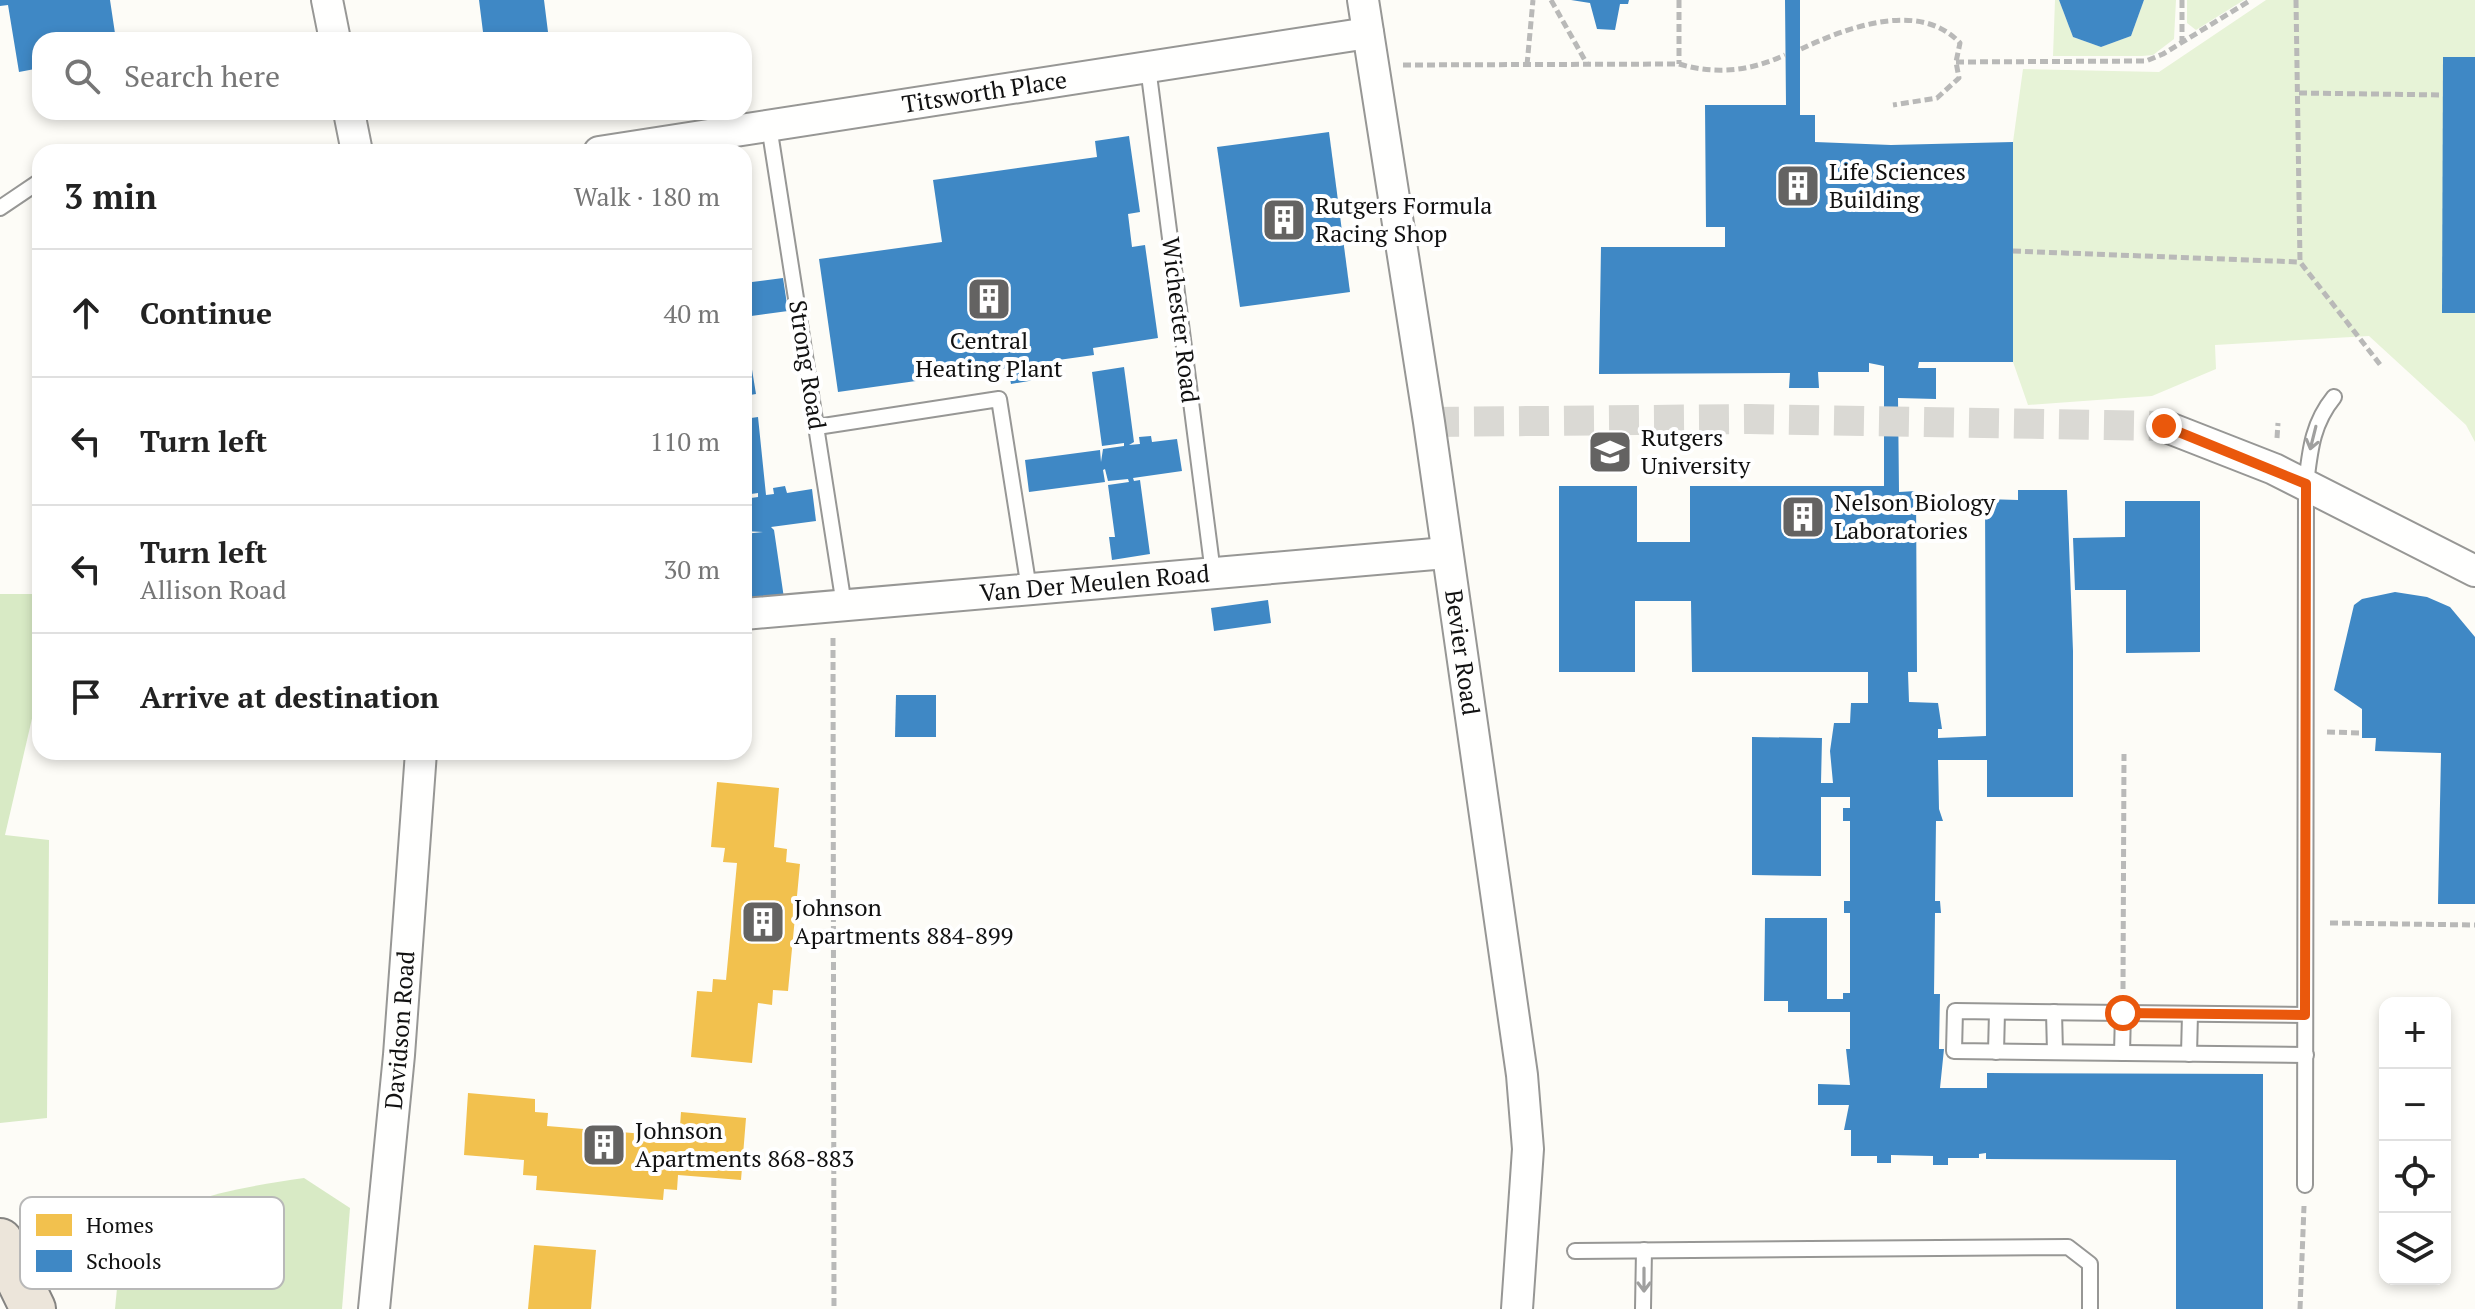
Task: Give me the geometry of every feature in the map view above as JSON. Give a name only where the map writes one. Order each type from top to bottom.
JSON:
[{"type":"highway","points":[[0,1241],[20,1282]]},
{"type":"highway","points":[[23,1289],[33,1309]]},
{"type":"street","points":[[327,0],[333,32]]},
{"type":"street","name":"Bevier Road","points":[[1363,0],[1522,1075],[1528,1149],[1517,1309]]},
{"type":"street","name":"Titsworth Place","points":[[651,144],[1368,33]]},
{"type":"street","points":[[351,120],[355,144]]},
{"type":"street","points":[[2164,426],[2306,484],[2475,571]]},
{"type":"street","name":"Van Der Meulen Road","points":[[752,613],[1446,553]]},
{"type":"street","name":"Davidson Road","points":[[374,1309],[398,1070],[420,760]]},
{"type":"lane","name":"Wichester Road","points":[[1148,67],[1213,573]]},
{"type":"lane","name":"Strong Road","points":[[769,126],[817,427],[839,605]]},
{"type":"lane","points":[[0,208],[32,186]]},
{"type":"lane","points":[[2305,1185],[2306,484],[2311,439],[2321,414],[2334,397]]},
{"type":"lane","points":[[817,427],[999,399],[1029,589]]},
{"type":"lane","points":[[2305,1015],[1955,1011],[1954,1051],[2306,1055]]},
{"type":"lane","points":[[1996,1052],[1997,1012]]},
{"type":"lane","points":[[2054,1012],[2055,1052]]},
{"type":"lane","points":[[2122,1053],[2123,1013]]},
{"type":"lane","points":[[2189,1054],[2190,1014]]},
{"type":"lane","points":[[1575,1251],[2068,1247],[2090,1264],[2090,1309]]},
{"type":"lane","points":[[1643,1309],[1644,1250]]},
{"type":"path","points":[[1527,65],[1533,0]]},
{"type":"path","points":[[1551,0],[1587,64]]},
{"type":"path","points":[[1679,0],[1679,64]]},
{"type":"path","points":[[2182,0],[2182,42]]},
{"type":"path","points":[[1956,62],[2146,61],[2251,0]]},
{"type":"path","points":[[2296,0],[2300,262],[2382,367]]},
{"type":"path","points":[[1801,49],[1837,32],[1896,16],[1931,19],[1950,29],[1960,43],[1956,62],[1959,78],[1937,98],[1893,105]]},
{"type":"path","points":[[1403,65],[1679,64],[1702,71],[1762,66],[1785,55]]},
{"type":"path","points":[[2299,93],[2442,95]]},
{"type":"path","points":[[2013,251],[2300,262]]},
{"type":"path","points":[[834,1309],[839,605]]},
{"type":"path","points":[[2325,732],[2362,733]]},
{"type":"path","points":[[2123,1013],[2124,754]]},
{"type":"path","points":[[2330,923],[2475,925]]},
{"type":"path","points":[[2300,1309],[2305,1185]]},
{"type":"green space","points":[[2055,0],[2059,0],[2073,37],[2101,47],[2131,36],[2144,0],[2176,0],[2174,39],[2153,55],[2053,56]]},
{"type":"green space","points":[[2187,0],[2244,0],[2196,30],[2187,23]]},
{"type":"green space","points":[[2266,0],[2475,0],[2475,442],[2466,425],[2369,336],[2215,345],[2216,369],[2152,396],[2028,405],[2013,362],[2013,142],[2023,69],[2159,72]]},
{"type":"green space","points":[[0,594],[32,594],[32,719],[5,835],[49,840],[47,1118],[0,1123]]},
{"type":"green space","points":[[304,1178],[350,1208],[342,1309],[115,1309],[117,1289],[284,1289],[284,1197],[206,1197]]},
{"type":"building: Homes","name":"Johnson Apartments 884-899","points":[[717,782],[779,788],[774,847],[787,849],[786,862],[800,864],[788,991],[773,990],[772,1005],[758,1003],[752,1063],[691,1057],[697,991],[712,992],[713,979],[726,980],[737,863],[723,862],[725,848],[711,847]]},
{"type":"building: Homes","name":"Johnson Apartments 868-883","points":[[468,1093],[535,1099],[535,1112],[548,1113],[547,1126],[657,1135],[658,1124],[680,1126],[681,1112],[746,1118],[741,1180],[678,1175],[677,1190],[664,1189],[663,1200],[536,1190],[537,1176],[523,1175],[524,1160],[464,1155]]},
{"type":"building: Homes","points":[[534,1245],[596,1250],[591,1309],[528,1309]]},
{"type":"building: Schools","points":[[0,0],[110,0],[115,32],[32,32],[32,70],[19,72],[8,5],[0,6]]},
{"type":"building: Schools","points":[[479,0],[544,0],[548,32],[483,32]]},
{"type":"building: Schools","points":[[1571,0],[1629,0],[1628,4],[1620,4],[1615,30],[1597,29],[1590,3]]},
{"type":"building: Schools","points":[[1785,0],[1800,0],[1800,115],[1815,115],[1815,142],[1891,145],[2013,142],[2013,362],[1919,362],[1918,368],[1936,368],[1936,399],[1898,398],[1899,492],[1916,491],[1917,672],[1908,672],[1909,702],[1938,703],[1942,729],[1938,729],[1938,738],[1986,736],[1985,499],[2018,500],[2018,490],[2067,490],[2073,651],[2073,797],[1987,797],[1987,760],[1938,760],[1939,809],[1943,821],[1936,821],[1935,901],[1940,901],[1941,913],[1935,913],[1934,994],[1940,994],[1939,1049],[1944,1049],[1940,1088],[1987,1088],[1987,1073],[2263,1074],[2263,1309],[2176,1309],[2176,1160],[1986,1159],[1986,1153],[1979,1154],[1979,1158],[1948,1158],[1948,1165],[1933,1165],[1933,1156],[1891,1155],[1891,1163],[1877,1163],[1877,1156],[1851,1156],[1851,1130],[1844,1130],[1849,1105],[1818,1105],[1818,1084],[1850,1085],[1846,1049],[1850,1049],[1850,1012],[1788,1012],[1788,1001],[1764,1001],[1765,918],[1827,918],[1827,999],[1843,999],[1843,993],[1850,993],[1850,913],[1844,913],[1844,901],[1850,901],[1850,821],[1843,821],[1843,808],[1850,808],[1850,797],[1821,797],[1821,876],[1752,875],[1752,737],[1822,738],[1821,783],[1833,783],[1830,751],[1834,723],[1850,723],[1851,703],[1868,703],[1868,672],[1692,672],[1691,601],[1635,601],[1635,672],[1559,672],[1559,486],[1637,486],[1637,542],[1690,542],[1690,486],[1884,486],[1884,366],[1869,363],[1869,372],[1818,372],[1819,388],[1789,388],[1790,373],[1599,374],[1601,247],[1725,247],[1725,227],[1706,227],[1705,105],[1786,105]]},
{"type":"building: Schools","points":[[2059,0],[2144,0],[2131,36],[2101,47],[2073,37]]},
{"type":"building: Schools","points":[[2443,57],[2475,57],[2475,313],[2442,313]]},
{"type":"building: Schools","name":"Rutgers Formula Racing Shop","points":[[1329,132],[1350,292],[1240,307],[1217,147]]},
{"type":"building: Schools","name":"Central Heating Plant","points":[[1129,136],[1140,212],[1128,214],[1132,247],[1145,245],[1158,338],[1093,348],[1094,355],[1044,362],[1046,378],[1011,384],[1008,368],[838,392],[819,259],[942,242],[933,180],[1097,157],[1095,141]]},
{"type":"building: Schools","points":[[783,278],[788,311],[752,316],[752,282]]},
{"type":"building: Schools","points":[[1124,367],[1134,442],[1129,445],[1140,444],[1139,437],[1151,436],[1152,442],[1177,439],[1182,471],[1133,478],[1134,481],[1140,480],[1150,554],[1112,560],[1109,537],[1115,537],[1108,485],[1129,482],[1128,479],[1108,481],[1105,469],[1105,482],[1029,492],[1025,460],[1100,450],[1101,462],[1103,449],[1124,446],[1124,443],[1102,446],[1092,372]]},
{"type":"building: Schools","points":[[752,370],[756,394],[752,395]]},
{"type":"building: Schools","points":[[758,417],[766,495],[774,494],[773,488],[785,486],[787,493],[812,489],[816,521],[771,527],[774,530],[785,605],[752,610],[752,533],[763,532],[752,531],[752,498],[758,497],[758,493],[752,494],[752,418]]},
{"type":"building: Schools","points":[[2125,501],[2200,501],[2200,652],[2126,653],[2126,590],[2075,590],[2073,538],[2125,537]]},
{"type":"building: Schools","points":[[2395,592],[2427,597],[2450,607],[2475,637],[2475,904],[2438,904],[2441,753],[2375,751],[2376,738],[2362,738],[2362,709],[2334,690],[2354,605],[2362,599]]},
{"type":"building: Schools","points":[[1268,600],[1271,623],[1214,631],[1211,608]]},
{"type":"building: Schools","points":[[896,695],[936,695],[936,737],[895,737]]},
{"type":"tunnel","points":[[1429,422],[1750,419],[2164,426]]},
{"type":"place","name":"Life Sciences Building","points":[[1798,186]]},
{"type":"place","name":"Rutgers Formula Racing Shop","points":[[1284,220]]},
{"type":"place","name":"Central Heating Plant","points":[[989,299]]},
{"type":"place","name":"Rutgers University","points":[[1610,452]]},
{"type":"place","name":"Nelson Biology Laboratories","points":[[1803,517]]},
{"type":"place","name":"Johnson Apartments 884-899","points":[[763,922]]},
{"type":"place","name":"Johnson Apartments 868-883","points":[[604,1145]]},
{"type":"route","points":[[2123,1013],[2305,1015],[2306,484],[2164,426]]}]
